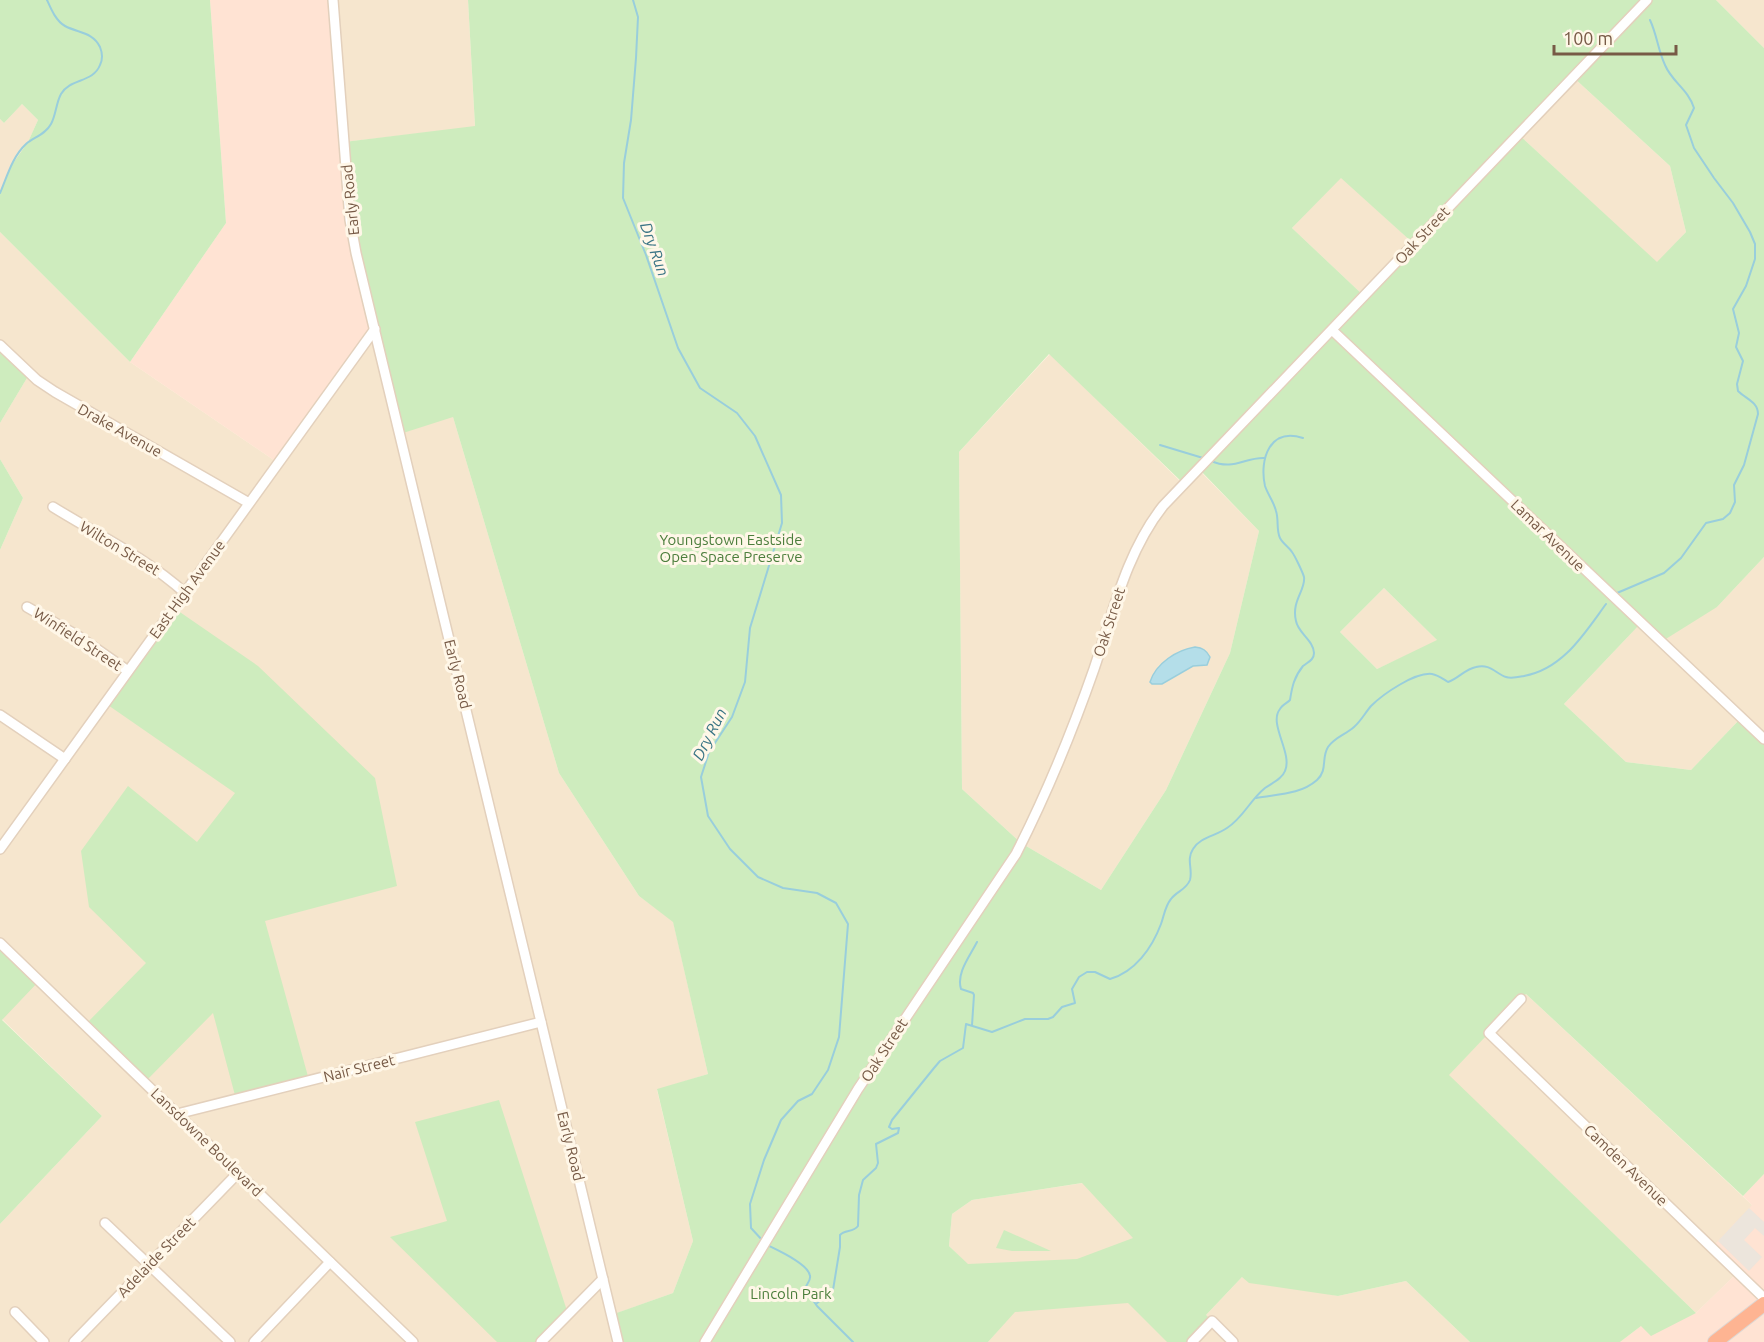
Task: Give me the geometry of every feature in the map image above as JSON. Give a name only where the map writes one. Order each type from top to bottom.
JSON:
[{"type":"highway","points":[[1715,1342],[1764,1304]]},
{"type":"street","name":"Early Road","points":[[333,0],[350,220],[618,1342]]},
{"type":"street","name":"Oak Street","points":[[705,1342],[858,1089],[1016,854],[1082,702],[1135,549],[1152,519],[1647,0]]},
{"type":"street","name":"East High Avenue","points":[[0,849],[375,329]]},
{"type":"street","name":"Lamar Avenue","points":[[1332,330],[1764,739]]},
{"type":"street","name":"Drake Avenue","points":[[0,345],[37,380],[55,393],[249,503]]},
{"type":"street","name":"Wilton Street","points":[[53,507],[138,557],[169,578],[185,593]]},
{"type":"street","name":"Winfield Street","points":[[27,607],[78,636],[128,671]]},
{"type":"street","points":[[0,715],[65,759]]},
{"type":"street","name":"Lansdowne Boulevard","points":[[0,943],[413,1342]]},
{"type":"street","name":"Camden Avenue","points":[[1521,999],[1489,1033],[1764,1298]]},
{"type":"street","name":"Nair Street","points":[[177,1114],[541,1022]]},
{"type":"street","name":"Adelaide Street","points":[[74,1342],[238,1173]]},
{"type":"street","points":[[105,1223],[230,1342]]},
{"type":"street","points":[[254,1342],[330,1262]]},
{"type":"street","points":[[541,1342],[603,1279]]},
{"type":"street","points":[[15,1312],[44,1342]]},
{"type":"street","points":[[1192,1342],[1212,1321],[1233,1342]]},
{"type":"shaded area","points":[[210,0],[333,0],[350,220],[375,329],[278,463],[130,362],[226,223]]},
{"type":"shaded area","points":[[333,0],[468,0],[475,127],[344,142]]},
{"type":"shaded area","points":[[1716,0],[1764,0],[1764,48]]},
{"type":"shaded area","points":[[1573,77],[1670,166],[1686,232],[1657,263],[1518,134]]},
{"type":"shaded area","points":[[22,104],[38,120],[28,142],[11,166],[0,193],[0,119],[4,123]]},
{"type":"shaded area","points":[[1341,177],[1414,244],[1364,296],[1292,228]]},
{"type":"shaded area","points":[[0,232],[130,362],[278,463],[375,329],[453,417],[559,773],[639,896],[673,921],[708,1074],[657,1090],[693,1241],[673,1293],[612,1315],[618,1342],[0,1342],[0,1224],[102,1116],[2,1019],[0,550],[23,498],[0,459],[0,423],[30,373],[0,345]]},
{"type":"shaded area","points":[[1050,354],[1183,484],[1198,469],[1259,531],[1230,653],[1166,790],[1101,890],[1021,843],[962,789],[959,452]]},
{"type":"shaded area","points":[[1764,557],[1764,739],[1741,718],[1691,770],[1626,762],[1564,704],[1641,623],[1717,607]]},
{"type":"shaded area","points":[[1384,588],[1438,641],[1377,669],[1340,632]]},
{"type":"shaded area","points":[[1526,994],[1752,1205],[1738,1272],[1696,1313],[1448,1075]]},
{"type":"shaded area","points":[[1764,1174],[1764,1342],[1620,1342],[1641,1326],[1696,1313],[1737,1273],[1712,1247],[1752,1205],[1743,1196]]},
{"type":"shaded area","points":[[1083,1183],[1206,1315],[1242,1277],[1338,1296],[1406,1281],[1470,1342],[988,1342],[1015,1311],[949,1246],[952,1214],[972,1200]]},
{"type":"shaded area","points":[[1749,1208],[1764,1222],[1764,1236],[1755,1228],[1744,1240],[1762,1257],[1749,1271],[1718,1241]]},
{"type":"green space","points":[[0,0],[210,0],[226,223],[130,362],[0,232],[0,193],[11,166],[28,142],[38,120],[22,104],[4,123],[0,119]]},
{"type":"green space","points":[[468,0],[1716,0],[1764,48],[1764,557],[1717,607],[1661,642],[1641,623],[1564,704],[1626,762],[1691,770],[1741,718],[1764,739],[1764,1174],[1743,1196],[1526,994],[1449,1075],[1696,1313],[1651,1336],[1641,1326],[1620,1342],[1470,1342],[1406,1281],[1338,1296],[1249,1283],[1242,1277],[1206,1315],[1212,1321],[1192,1342],[1167,1342],[1128,1303],[1015,1312],[988,1342],[618,1342],[611,1315],[673,1293],[693,1241],[657,1089],[708,1074],[673,922],[639,896],[559,773],[453,417],[400,434],[356,253],[344,142],[475,126]],"holes":[[[1573,77],[1670,166],[1686,232],[1657,262],[1518,134]],[[1341,178],[1414,244],[1364,296],[1292,228]],[[1049,354],[1184,484],[1199,469],[1259,531],[1230,653],[1166,790],[1101,890],[1021,843],[962,789],[959,452]],[[1384,588],[1437,640],[1377,669],[1340,632]],[[1082,1183],[1133,1238],[1077,1259],[968,1264],[949,1246],[952,1214],[972,1200]]]},
{"type":"green space","points":[[0,345],[30,373],[0,423]]},
{"type":"green space","points":[[0,459],[23,498],[0,550]]},
{"type":"green space","points":[[174,608],[258,666],[375,778],[397,886],[265,921],[309,1080],[236,1099],[213,1013],[145,1082],[85,1025],[146,963],[89,907],[81,851],[128,786],[197,842],[235,793],[105,703]]},
{"type":"green space","points":[[0,943],[39,981],[2,1020],[102,1116],[0,1224]]},
{"type":"green space","points":[[499,1100],[568,1314],[541,1342],[497,1342],[390,1237],[447,1221],[415,1122]]},
{"type":"green space","points":[[1004,1230],[1051,1251],[1012,1251],[996,1248]]},
{"type":"water","points":[[1195,647],[1204,650],[1209,655],[1207,665],[1193,666],[1162,684],[1150,682],[1162,663],[1181,651]]},
{"type":"waterway","points":[[0,193],[10,167],[21,149],[46,131],[51,124],[61,94],[70,85],[97,71],[102,60],[97,42],[62,24],[47,0]]},
{"type":"waterway","name":"Dry Run","points":[[633,0],[638,17],[636,58],[631,120],[624,163],[623,198],[646,255],[678,348],[700,388],[737,413],[755,436],[781,495],[782,523],[750,628],[745,682],[732,717],[709,752],[701,777],[708,816],[730,849],[758,877],[783,888],[817,893],[836,903],[848,924],[839,1037],[828,1070],[812,1094],[798,1101],[781,1120],[764,1160],[750,1204],[751,1228],[763,1241]]},
{"type":"waterway","points":[[1617,593],[1664,573],[1681,558],[1706,523],[1723,519],[1730,513],[1735,502],[1734,485],[1744,465],[1758,414],[1756,406],[1738,391],[1737,384],[1743,361],[1736,347],[1739,333],[1733,309],[1746,286],[1755,259],[1755,244],[1733,203],[1694,148],[1686,125],[1694,108],[1665,65],[1650,20]]},
{"type":"waterway","points":[[816,1304],[833,1290],[840,1235],[858,1226],[859,1195],[863,1180],[876,1168],[878,1163],[876,1144],[898,1133],[899,1128],[889,1127],[892,1120],[940,1061],[963,1048],[966,1024],[992,1032],[1025,1019],[1048,1019],[1062,1007],[1075,1003],[1072,989],[1079,977],[1087,972],[1095,972],[1110,979],[1135,965],[1153,942],[1169,902],[1190,880],[1190,857],[1196,845],[1233,824],[1265,788],[1284,774],[1287,764],[1278,730],[1277,715],[1290,700],[1297,674],[1312,659],[1314,653],[1297,625],[1295,614],[1304,577],[1291,550],[1279,535],[1277,514],[1265,486],[1264,466],[1269,448],[1275,441],[1282,437],[1303,438]]},
{"type":"waterway","points":[[1160,445],[1203,458]]},
{"type":"waterway","points":[[1211,461],[1226,465],[1265,458]]},
{"type":"waterway","points":[[1256,798],[1303,789],[1317,780],[1322,772],[1328,747],[1354,727],[1376,701],[1400,685],[1425,674],[1432,674],[1448,682],[1472,668],[1481,666],[1510,678],[1538,672],[1550,666],[1571,649],[1606,604]]},
{"type":"waterway","points":[[972,1025],[974,995],[961,989],[960,977],[977,942]]},
{"type":"waterway","name":"Dry Run","points":[[767,1245],[792,1258],[808,1271],[810,1278],[805,1289],[817,1306],[853,1342]]},
{"type":"park label","name":"Youngstown Eastside Open Space Preserve","points":[[731,548]]},
{"type":"park label","name":"Lincoln Park","points":[[791,1293]]}]
